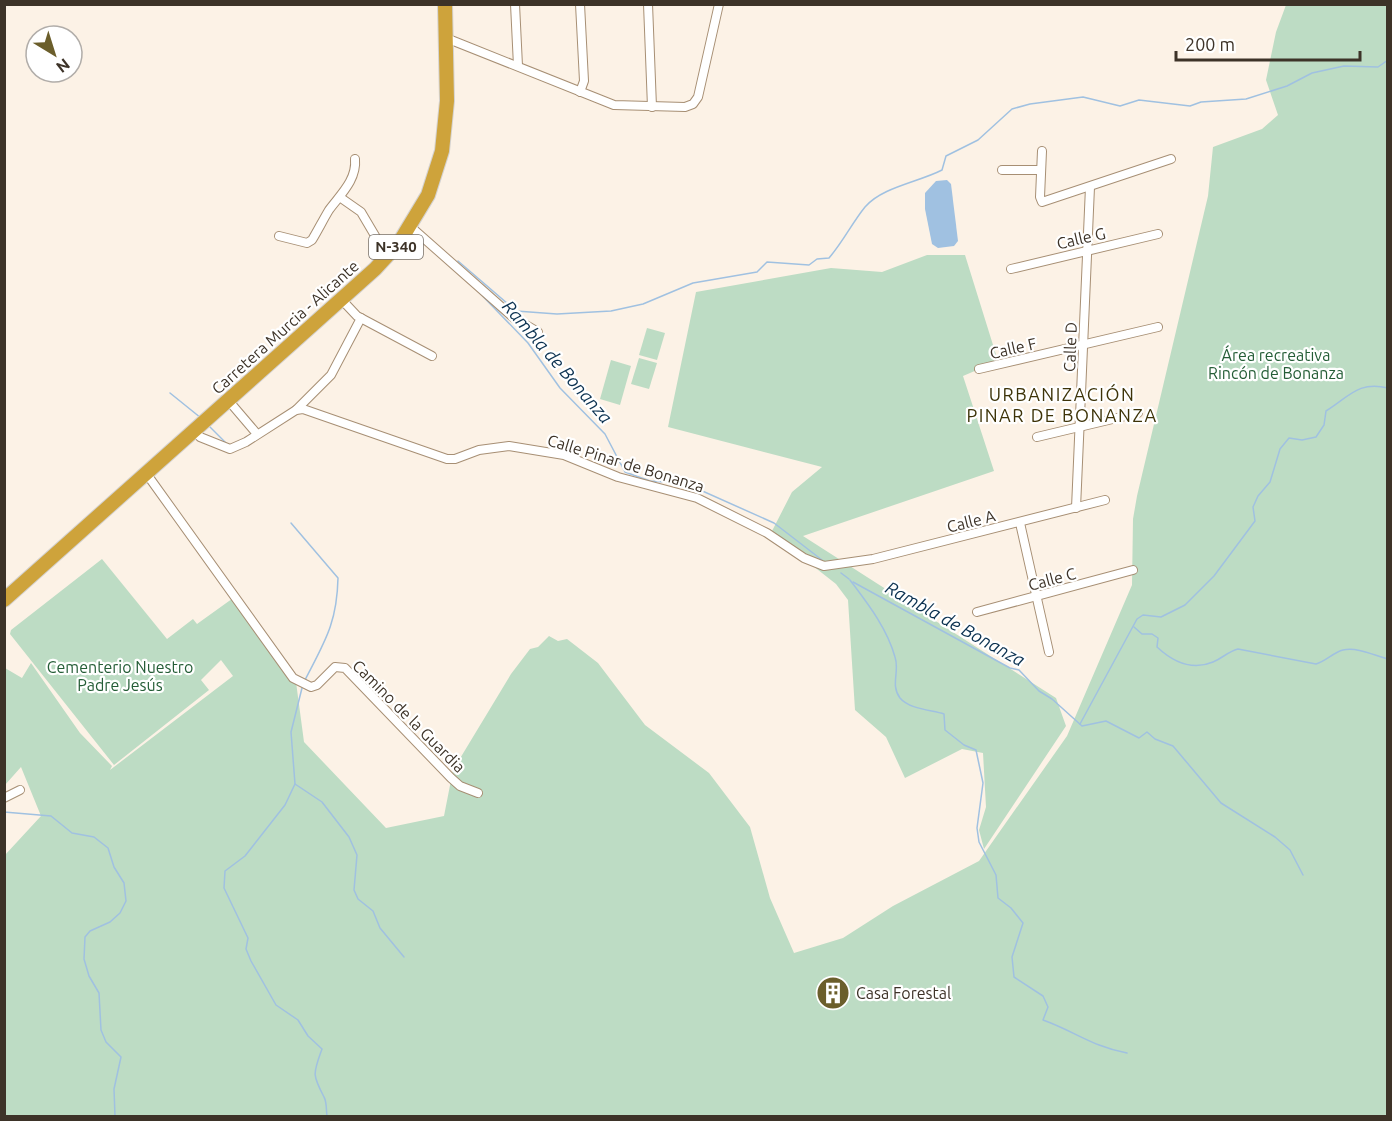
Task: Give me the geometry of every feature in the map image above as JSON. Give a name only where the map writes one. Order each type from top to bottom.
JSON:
[{"type":"highway","name":"Carretera Murcia - Alicante","points":[[4,600],[341,299],[387,256],[411,226],[428,195],[442,151],[447,118],[445,4]]},
{"type":"street","points":[[515,4],[518,66]]},
{"type":"street","points":[[580,4],[584,81],[580,92]]},
{"type":"street","points":[[648,4],[652,107]]},
{"type":"street","points":[[446,38],[614,105],[685,106],[693,104],[698,97],[719,4]]},
{"type":"street","points":[[1042,151],[1040,197],[1042,202],[1171,159]]},
{"type":"street","points":[[279,236],[310,242],[331,208],[341,198],[353,175],[355,159]]},
{"type":"street","points":[[1002,170],[1041,170]]},
{"type":"street","name":"Calle D","points":[[1076,508],[1090,187]]},
{"type":"street","points":[[341,198],[361,212],[387,256]]},
{"type":"street","points":[[411,226],[514,318],[538,332]]},
{"type":"street","name":"Calle G","points":[[1011,269],[1158,234]]},
{"type":"street","points":[[341,299],[361,318],[432,356]]},
{"type":"street","points":[[200,425],[200,437],[230,449],[296,410],[331,375],[361,318]]},
{"type":"street","name":"Calle F","points":[[979,369],[1158,327]]},
{"type":"street","points":[[228,400],[257,434]]},
{"type":"street","name":"Calle Pinar de Bonanza","points":[[296,410],[310,411],[447,459],[455,459],[479,450],[508,446],[564,455],[618,477],[697,498],[767,533],[814,564],[830,567],[843,566]]},
{"type":"street","points":[[1037,437],[1138,413]]},
{"type":"street","name":"Camino de la Guardia","points":[[147,473],[293,678],[311,687],[317,685],[335,667],[345,668],[451,778],[460,786],[478,793]]},
{"type":"street","name":"Calle A","points":[[843,566],[1105,500]]},
{"type":"street","points":[[1020,523],[1049,652]]},
{"type":"street","name":"Calle C","points":[[977,612],[1133,570]]},
{"type":"street","points":[[4,798],[20,790]]},
{"type":"green space","points":[[1286,5],[1387,5],[1387,1116],[5,1116],[5,855],[41,816],[21,767],[5,785],[5,668],[22,678],[31,663],[80,733],[112,766],[110,770],[233,676],[221,660],[201,680],[209,690],[114,765],[10,634],[11,630],[102,559],[167,639],[193,619],[197,624],[236,596],[296,682],[304,742],[386,828],[444,816],[453,770],[511,674],[530,649],[538,647],[549,636],[558,641],[567,639],[598,663],[645,725],[709,773],[750,827],[770,898],[794,953],[843,938],[893,906],[979,861],[1067,736],[1132,585],[1133,519],[1137,496],[1208,196],[1213,147],[1262,129],[1278,115],[1266,80],[1276,32]]},
{"type":"green space","points":[[927,255],[965,255],[998,361],[963,376],[994,471],[803,536],[1056,698],[1066,726],[984,849],[979,830],[986,807],[983,753],[962,749],[905,778],[886,737],[855,710],[848,600],[836,584],[771,533],[792,492],[822,467],[668,427],[696,292],[831,268],[882,272]]},
{"type":"green space","points":[[647,328],[665,333],[657,360],[639,355]]},
{"type":"green space","points":[[639,358],[657,363],[649,389],[631,384]]},
{"type":"green space","points":[[611,360],[631,366],[620,405],[600,399]]},
{"type":"water","points":[[947,180],[951,184],[958,241],[954,246],[938,248],[932,244],[925,209],[925,193],[936,181]]},
{"type":"waterway","points":[[458,261],[516,311],[557,314],[611,311],[643,304],[693,283],[757,272],[767,262],[809,265],[817,259],[829,258],[860,213],[872,200],[881,194],[942,170],[946,156],[978,140],[1012,109],[1030,104],[1083,97],[1120,106],[1139,100],[1190,106],[1201,102],[1246,99],[1287,86],[1312,73],[1344,66],[1378,67],[1388,60]]},
{"type":"waterway","name":"Rambla de Bonanza","points":[[472,285],[528,343],[560,388],[605,434],[625,472],[650,481],[682,483]]},
{"type":"waterway","points":[[1080,724],[1137,619],[1143,615],[1161,617],[1185,605],[1214,576],[1255,521],[1253,507],[1258,496],[1270,482],[1280,449],[1289,438],[1302,440],[1316,437],[1324,425],[1326,411],[1355,391],[1378,386],[1388,388]]},
{"type":"waterway","points":[[170,393],[201,418]]},
{"type":"waterway","points":[[208,425],[228,445]]},
{"type":"waterway","name":"Rambla de Bonanza","points":[[689,485],[774,523],[822,560]]},
{"type":"waterway","points":[[291,523],[338,578],[335,607],[329,631],[305,680]]},
{"type":"waterway","name":"Rambla de Bonanza","points":[[841,573],[849,579]]},
{"type":"waterway","points":[[850,580],[876,617],[892,646],[896,662],[895,683],[900,698],[914,707],[944,714],[945,730],[964,745],[976,750],[983,783],[977,828],[979,842],[996,875],[998,898],[1011,908],[1023,923],[1012,957],[1014,977],[1043,996],[1048,1007],[1043,1020],[1104,1047],[1127,1053]]},
{"type":"waterway","name":"Rambla de Bonanza","points":[[853,582],[1010,668],[1019,670],[1039,691],[1052,699],[1082,726],[1106,721],[1139,738],[1147,732],[1155,739],[1173,746],[1221,803],[1275,837],[1290,850],[1303,875]]},
{"type":"waterway","points":[[1134,627],[1142,634],[1152,634],[1158,638],[1157,647],[1169,657],[1190,665],[1205,665],[1238,649],[1316,664],[1340,651],[1349,649],[1388,659]]},
{"type":"waterway","points":[[302,688],[291,732],[295,784],[285,805],[245,856],[225,871],[224,888],[248,938],[246,949],[251,961],[276,1005],[298,1020],[308,1036],[322,1049],[315,1074],[326,1101],[327,1116]]},
{"type":"waterway","points":[[295,784],[322,802],[349,837],[357,855],[354,890],[358,899],[373,911],[380,928],[404,957]]},
{"type":"waterway","points":[[4,812],[51,816],[72,833],[94,837],[108,848],[114,867],[124,883],[126,901],[120,913],[110,922],[90,931],[85,937],[84,959],[89,976],[99,993],[101,1030],[106,1042],[121,1057],[114,1089],[115,1116]]},
{"type":"place","name":"Casa Forestal","points":[[833,993]]},
{"type":"district","name":"URBANIZACIÓN PINAR DE BONANZA","points":[[1062,405]]},
{"type":"park label","name":"Área recreativa Rincón de Bonanza","points":[[1276,364]]},
{"type":"park label","name":"Cementerio Nuestro Padre Jesús","points":[[120,676]]}]
